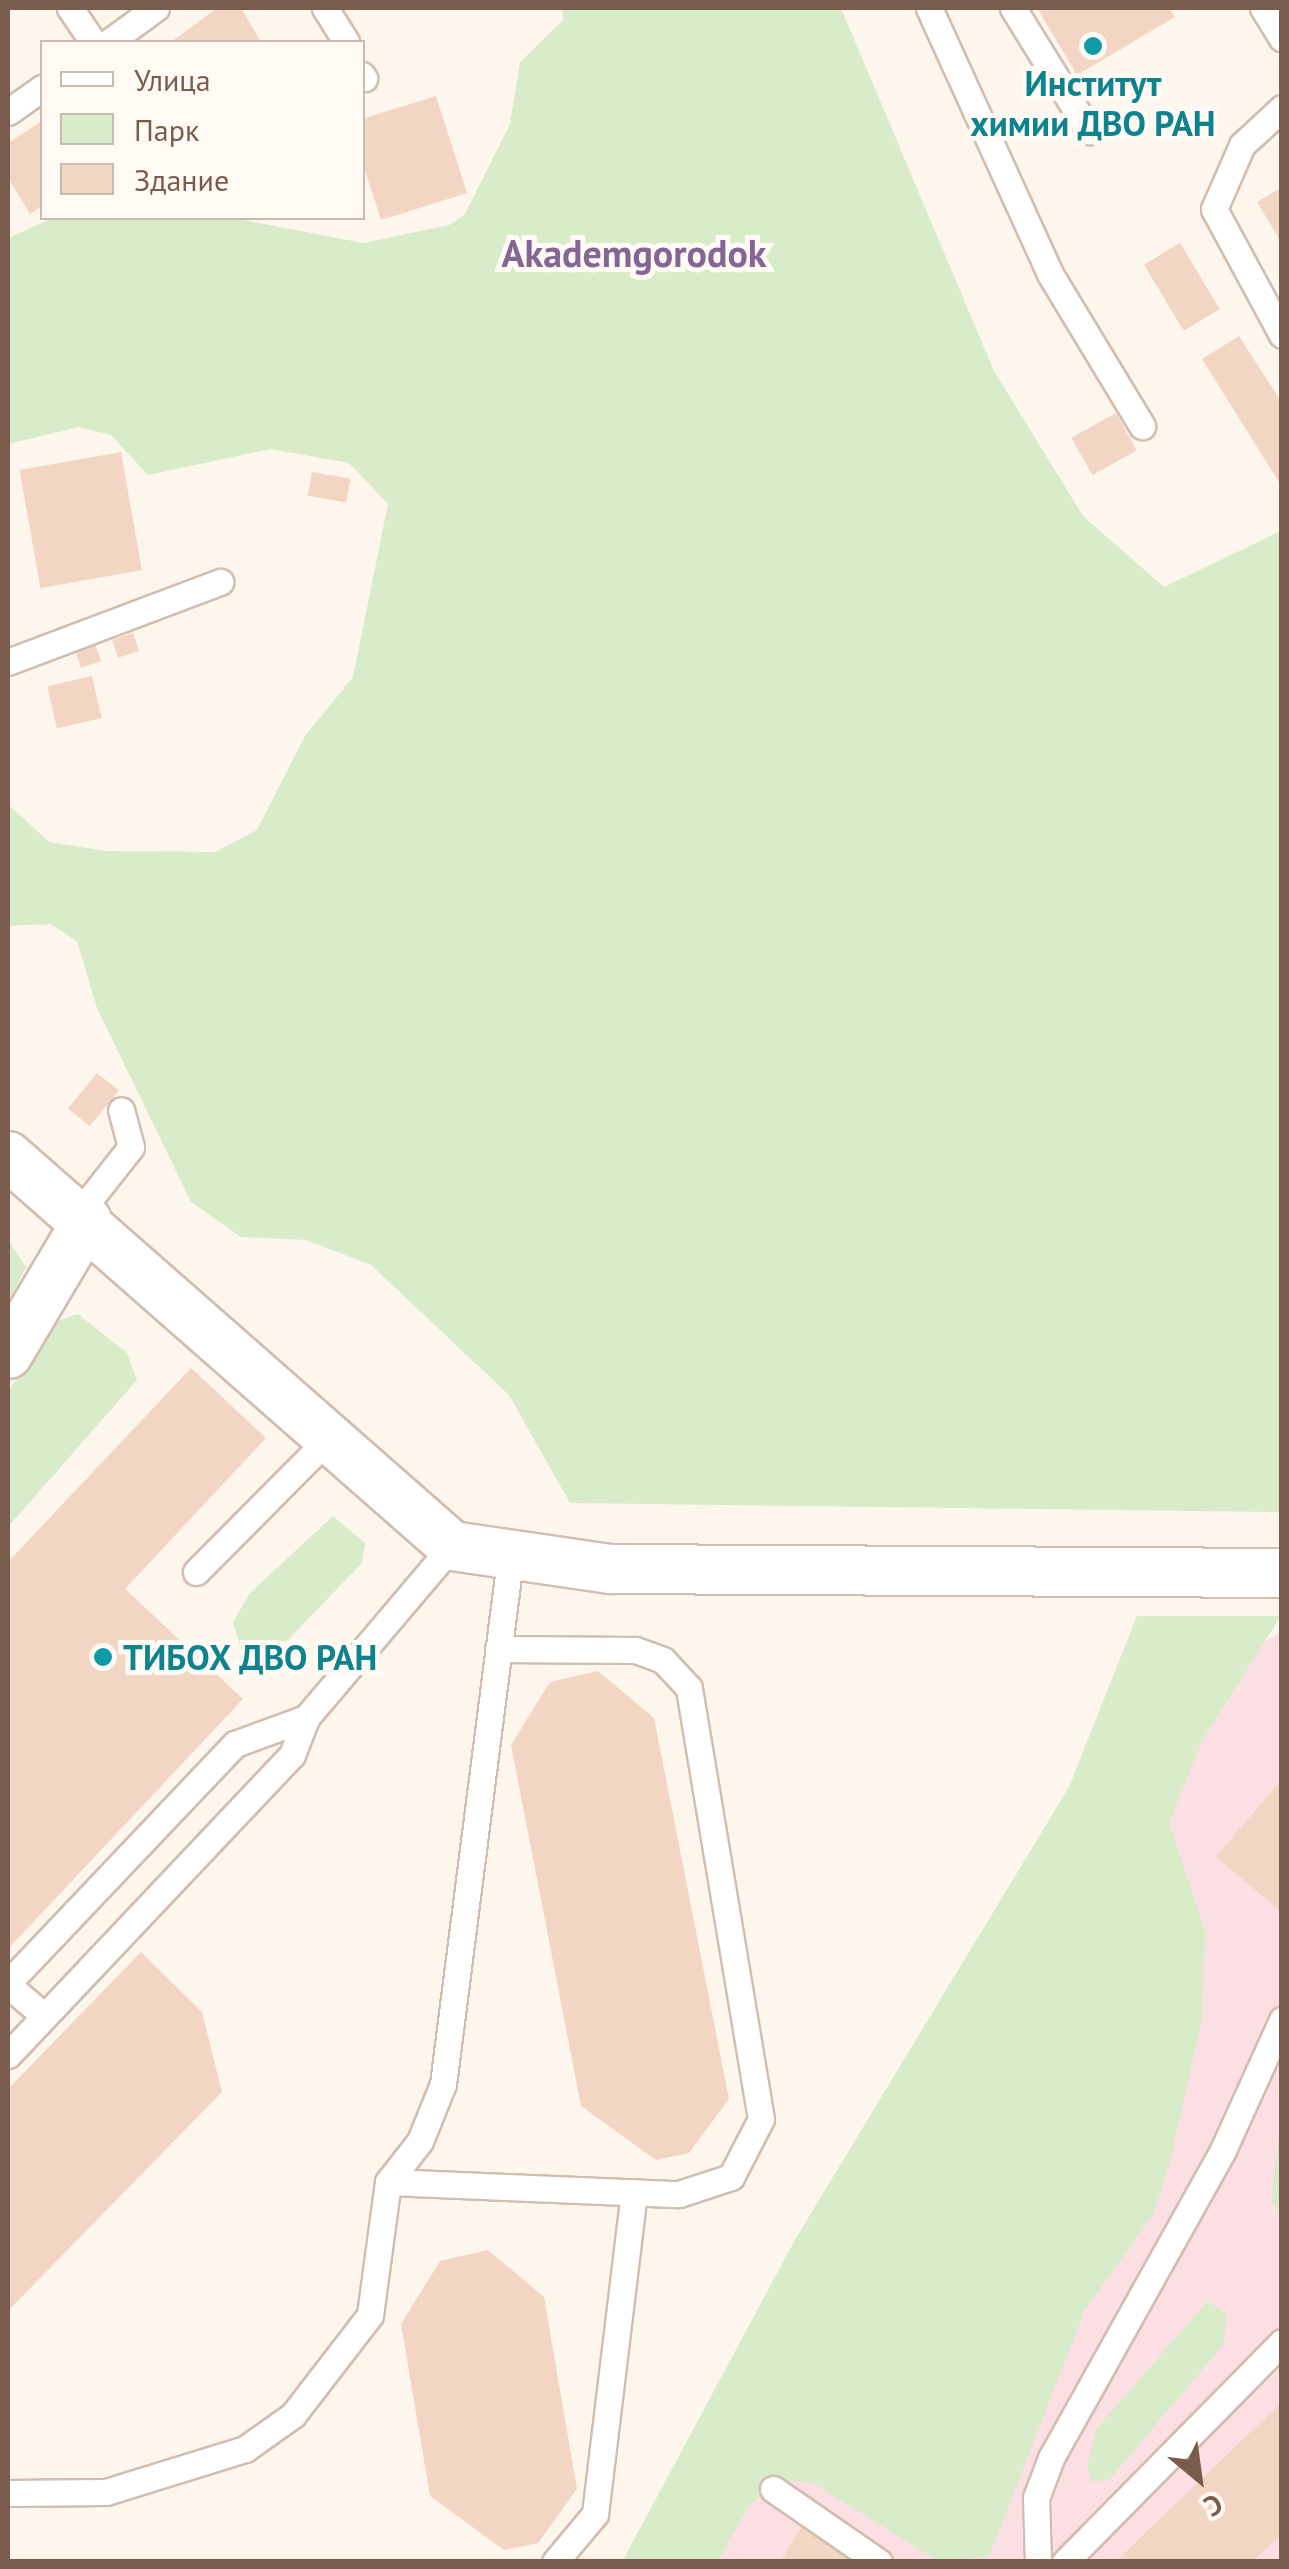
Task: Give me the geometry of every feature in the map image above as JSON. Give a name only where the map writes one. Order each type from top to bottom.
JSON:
[{"type":"street","points":[[8,1156],[83,1217],[327,1440],[452,1546],[510,1560],[610,1570],[1282,1574]]},
{"type":"street","points":[[8,1354],[83,1217]]},
{"type":"lane","points":[[70,8],[92,40]]},
{"type":"lane","points":[[111,40],[156,8]]},
{"type":"lane","points":[[325,8],[345,40]]},
{"type":"lane","points":[[928,8],[1050,274],[1142,426]]},
{"type":"lane","points":[[1013,8],[1089,131]]},
{"type":"lane","points":[[1263,8],[1282,38]]},
{"type":"lane","points":[[8,112],[40,89]]},
{"type":"lane","points":[[1282,108],[1242,145],[1214,209],[1282,335]]},
{"type":"lane","points":[[8,662],[220,582]]},
{"type":"lane","points":[[83,1217],[131,1147],[121,1110]]},
{"type":"lane","points":[[196,1572],[327,1440]]},
{"type":"lane","points":[[8,2055],[292,1755],[306,1718],[452,1546]]},
{"type":"lane","points":[[8,2494],[106,2492],[184,2472],[245,2449],[293,2415],[370,2315],[388,2182],[420,2141],[443,2084],[510,1560]]},
{"type":"lane","points":[[388,2182],[679,2194],[730,2177],[761,2119],[689,1688],[663,1660],[635,1650],[498,1649]]},
{"type":"lane","points":[[43,2015],[8,1984],[235,1744],[306,1718]]},
{"type":"lane","points":[[1038,2562],[1036,2498],[1052,2458],[1224,2150],[1282,2020]]},
{"type":"lane","points":[[555,2562],[595,2514],[634,2192]]},
{"type":"lane","points":[[1064,2562],[1282,2342]]},
{"type":"lane","points":[[773,2489],[879,2562]]},
{"type":"shaded area","points":[[1281,1632],[1281,2561],[677,2562],[1181,1693]]},
{"type":"green space","points":[[562,8],[841,8],[994,371],[1083,516],[1164,587],[1281,531],[1281,1512],[570,1503],[509,1395],[371,1265],[306,1240],[241,1237],[191,1202],[97,1008],[77,941],[50,924],[8,926],[8,804],[49,842],[106,851],[215,852],[257,830],[305,736],[353,677],[388,504],[349,463],[270,449],[148,475],[111,435],[78,427],[8,444],[8,238],[48,220],[243,220],[363,243],[449,225],[465,214],[510,124],[520,62],[563,20]]},
{"type":"green space","points":[[8,1240],[26,1267],[8,1304]]},
{"type":"green space","points":[[78,1314],[127,1353],[137,1380],[8,1527],[8,1392],[54,1322]]},
{"type":"green space","points":[[333,1516],[365,1543],[362,1563],[287,1641],[240,1646],[233,1622],[250,1593]]},
{"type":"green space","points":[[1137,1616],[1281,1616],[1203,1739],[1169,1823],[1205,1931],[1202,2019],[1170,2162],[1153,2215],[1085,2310],[989,2557],[938,2561],[811,2482],[778,2480],[748,2507],[718,2561],[622,2562],[796,2238],[1069,1787]]},
{"type":"green space","points":[[1281,2122],[1281,2217],[1271,2199]]},
{"type":"green space","points":[[1208,2301],[1226,2314],[1224,2344],[1109,2480],[1092,2482],[1087,2467],[1097,2428]]},
{"type":"building","points":[[217,8],[241,8],[260,40],[174,40]]},
{"type":"building","name":"Институт химии ДВО РАН","points":[[1037,8],[1169,8],[1175,17],[1077,75]]},
{"type":"building","points":[[436,96],[467,193],[381,220],[365,171],[365,118]]},
{"type":"building","points":[[40,122],[40,207],[30,214],[8,178],[8,143]]},
{"type":"building","name":"Институт химии ДВО РАН","points":[[1282,187],[1282,244],[1257,202]]},
{"type":"building","points":[[1180,243],[1220,309],[1184,331],[1144,265]]},
{"type":"building","points":[[1239,336],[1282,403],[1282,487],[1202,359]]},
{"type":"building","points":[[1116,413],[1137,451],[1092,475],[1071,438]]},
{"type":"building","points":[[121,452],[142,570],[40,588],[20,470]]},
{"type":"building","points":[[312,472],[350,479],[346,502],[308,496]]},
{"type":"building","points":[[133,633],[139,651],[118,658],[112,640]]},
{"type":"building","points":[[95,644],[101,661],[81,668],[75,651]]},
{"type":"building","points":[[92,676],[102,718],[57,728],[47,686]]},
{"type":"building","points":[[97,1073],[119,1091],[90,1126],[68,1109]]},
{"type":"building","name":"ТИБОХ ДВО РАН","points":[[191,1368],[266,1438],[125,1589],[243,1699],[8,1949],[8,1562]]},
{"type":"building","points":[[598,1671],[654,1718],[729,2099],[689,2153],[656,2160],[581,2106],[511,1745],[550,1682]]},
{"type":"building","points":[[1282,1779],[1282,1912],[1216,1857]]},
{"type":"building","points":[[141,1952],[202,2012],[222,2092],[8,2311],[8,2089]]},
{"type":"building","points":[[488,2250],[544,2297],[577,2489],[538,2543],[504,2550],[430,2496],[401,2324],[440,2261]]},
{"type":"building","points":[[1282,2402],[1282,2534],[1252,2562],[1115,2562]]},
{"type":"building","points":[[802,2526],[862,2562],[780,2562]]},
{"type":"place","name":"Институт химии ДВО РАН","points":[[1093,46]]},
{"type":"place","name":"ТИБОХ ДВО РАН","points":[[103,1657]]},
{"type":"district","name":"Akademgorodok","points":[[634,253]]}]
